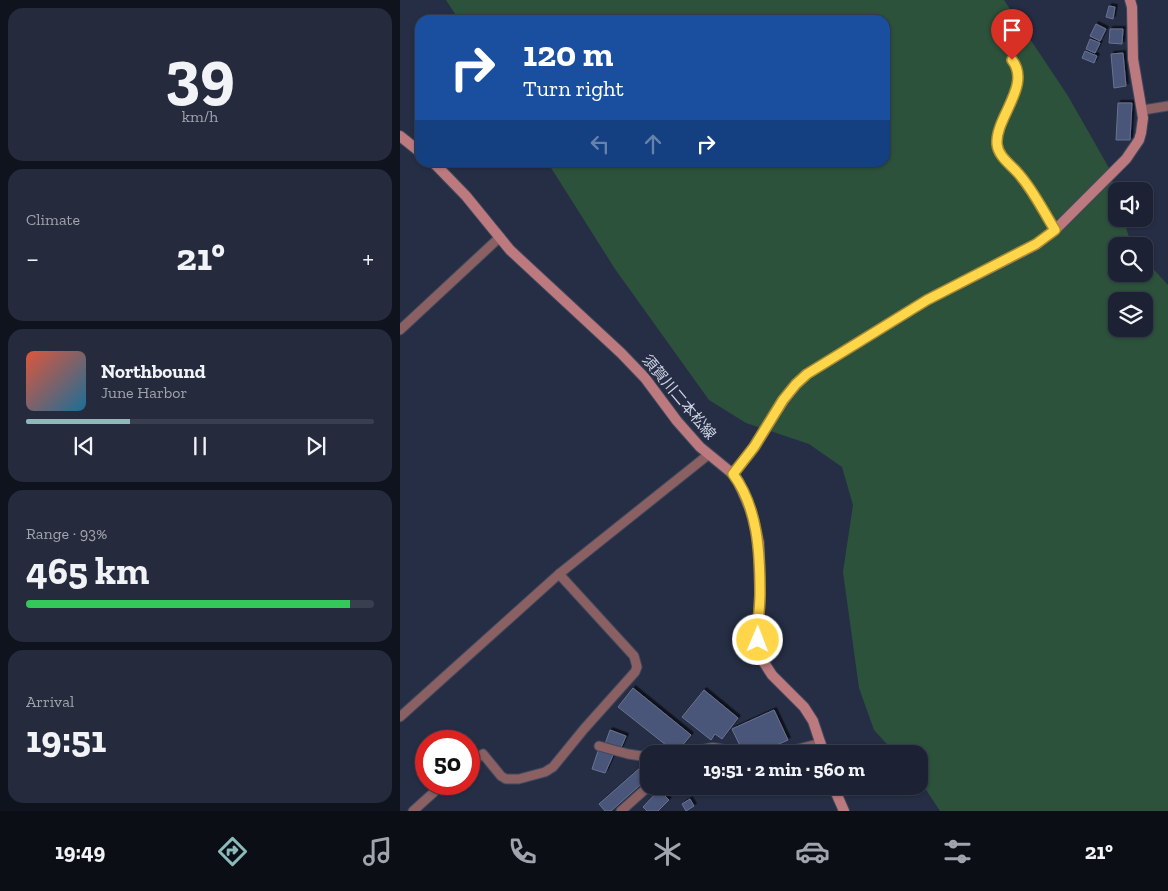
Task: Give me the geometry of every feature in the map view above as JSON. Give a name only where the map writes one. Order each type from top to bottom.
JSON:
[{"type":"main road","points":[[733,474],[754,447],[783,400],[807,374],[927,300],[1036,244],[1055,230],[1134,149],[1142,133],[1143,110],[1133,59],[1132,7],[1130,0]]},
{"type":"main road","points":[[400,136],[415,148]]},
{"type":"main road","name":"須賀川二本松線","points":[[437,167],[466,196],[510,250],[594,326],[645,378],[676,421],[708,455],[733,474],[746,496],[759,543],[760,594],[758,630],[763,660],[772,676],[804,707],[813,721],[820,743]]},
{"type":"main road","points":[[837,795],[844,811]]},
{"type":"street","points":[[1012,60],[1016,66],[1017,85],[1003,120],[997,146],[1001,155],[1024,180],[1055,230]]},
{"type":"street","points":[[1143,110],[1168,106]]},
{"type":"street","points":[[400,330],[500,237]]},
{"type":"street","points":[[400,717],[559,574],[708,455]]},
{"type":"street","points":[[480,756],[483,754],[501,776],[506,779],[519,779],[545,772],[553,767],[637,667],[634,656],[559,574]]},
{"type":"street","points":[[813,745],[820,743]]},
{"type":"street","points":[[599,746],[640,755]]},
{"type":"street","points":[[621,811],[640,794]]},
{"type":"street","points":[[413,811],[431,795]]},
{"type":"green space","points":[[446,0],[1004,0],[1068,96],[1109,168],[1113,182],[1108,182],[1108,227],[1126,227],[1129,237],[1108,237],[1108,282],[1153,282],[1153,269],[1168,285],[1168,811],[940,811],[928,793],[928,745],[888,745],[874,730],[859,688],[843,572],[853,505],[842,467],[809,444],[746,423],[709,400],[615,269],[551,167],[890,167],[890,15],[456,15]]},
{"type":"building","points":[[1109,6],[1115,7],[1113,19],[1106,17]]},
{"type":"building","points":[[1096,24],[1106,29],[1100,41],[1090,36]]},
{"type":"building","points":[[1110,29],[1123,29],[1122,44],[1109,43]]},
{"type":"building","points":[[1090,39],[1100,43],[1095,53],[1086,49]]},
{"type":"building","points":[[1085,51],[1097,56],[1094,63],[1082,58]]},
{"type":"building","points":[[1123,53],[1126,86],[1114,88],[1111,54]]},
{"type":"building","points":[[1118,103],[1132,103],[1130,140],[1116,140]]},
{"type":"building","points":[[633,688],[691,735],[683,745],[666,745],[618,707]]},
{"type":"building","points":[[704,690],[738,718],[722,739],[715,734],[711,740],[682,717]]},
{"type":"building","points":[[774,710],[788,740],[777,745],[740,745],[732,729]]},
{"type":"building","points":[[610,730],[626,736],[620,750],[605,744]]},
{"type":"building","points":[[599,748],[614,753],[605,773],[592,769]]},
{"type":"building","points":[[640,768],[640,785],[611,811],[605,811],[599,804]]},
{"type":"building","points":[[654,795],[664,795],[669,800],[658,811],[647,811],[643,807]]},
{"type":"building","points":[[690,799],[694,806],[686,811],[682,804]]},
{"type":"route","points":[[758,640],[760,594],[759,543],[746,496],[733,474],[754,447],[783,400],[796,384],[817,366],[927,300],[1036,244],[1055,230],[1024,180],[998,150],[997,140],[1017,85],[1016,66],[1012,60]]}]
